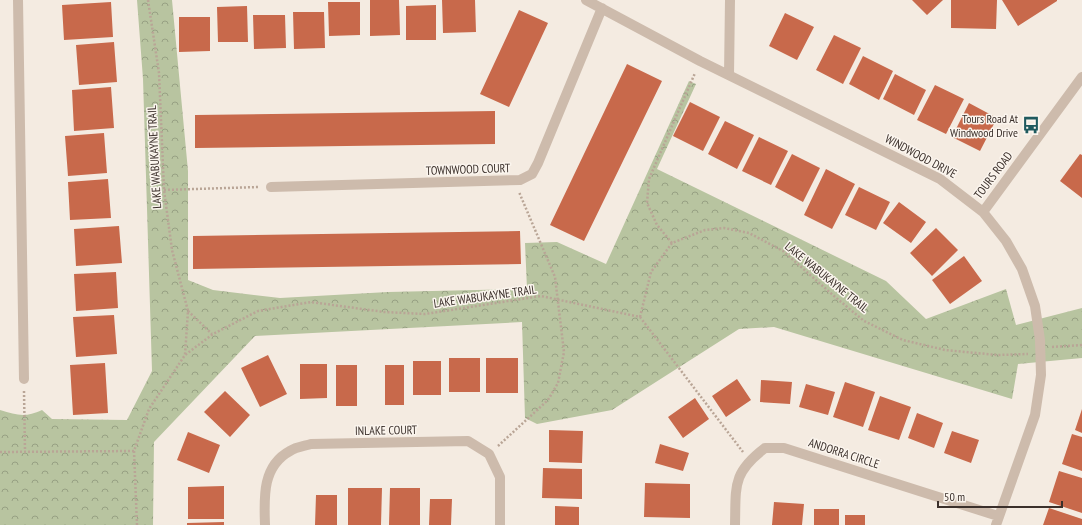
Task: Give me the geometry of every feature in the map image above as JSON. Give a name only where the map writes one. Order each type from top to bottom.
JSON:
[{"type":"street","points":[[18,0],[24,379]]},
{"type":"street","name":"WINDWOOD DRIVE","points":[[586,0],[700,61],[940,179],[983,212],[1006,241],[1024,275],[1035,306],[1041,350],[1041,375],[1035,415],[997,521]]},
{"type":"street","points":[[729,75],[730,0]]},
{"type":"street","name":"TOWNWOOD COURT","points":[[271,187],[520,180],[532,174],[538,163],[602,8]]},
{"type":"street","name":"TOURS ROAD","points":[[983,212],[1082,77]]},
{"type":"street","name":"INLAKE COURT","points":[[265,525],[264,492],[267,477],[276,462],[290,451],[311,444],[468,441],[489,454]]},
{"type":"street","name":"ANDORRA CIRCLE","points":[[735,525],[736,483],[743,468],[753,457],[765,448],[784,448],[997,521]]},
{"type":"street","points":[[489,454],[500,477],[500,525]]},
{"type":"path","name":"LAKE WABUKAYNE TRAIL","points":[[148,0],[159,73],[164,190],[172,250],[188,311],[185,355]]},
{"type":"path","points":[[700,61],[648,180],[646,203],[657,225],[672,243],[651,272],[640,317],[742,451],[753,457]]},
{"type":"path","points":[[489,454],[512,435],[548,400],[558,383],[564,352],[555,277],[514,180]]},
{"type":"path","points":[[164,190],[271,187]]},
{"type":"path","name":"LAKE WABUKAYNE TRAIL","points":[[672,243],[705,230],[724,228],[749,233],[783,251],[864,321],[903,340],[945,350],[996,355],[1029,354],[1053,347],[1082,345]]},
{"type":"path","name":"LAKE WABUKAYNE TRAIL","points":[[137,525],[134,451],[149,408],[185,355],[212,334],[258,311],[311,302],[384,312],[425,314],[541,296],[640,317]]},
{"type":"path","points":[[188,311],[212,334]]},
{"type":"path","points":[[24,379],[24,451]]},
{"type":"path","points":[[0,452],[134,451]]},
{"type":"green space","points":[[137,0],[172,0],[188,171],[188,280],[213,290],[280,298],[388,292],[527,289],[525,243],[557,242],[606,264],[689,81],[696,84],[657,169],[886,281],[926,319],[1006,289],[1016,325],[1082,308],[1082,358],[1018,364],[1012,399],[774,327],[739,329],[612,410],[537,424],[525,418],[522,322],[255,336],[154,442],[153,525],[0,525],[0,410],[26,415],[42,410],[52,419],[127,420],[152,371],[143,79]]},
{"type":"building","points":[[370,0],[399,0],[400,35],[370,36]]},
{"type":"building","points":[[442,0],[475,0],[476,32],[443,33]]},
{"type":"building","points":[[912,0],[943,0],[927,15]]},
{"type":"building","points":[[951,0],[997,0],[996,29],[951,28]]},
{"type":"building","points":[[1002,0],[1057,0],[1057,1],[1018,26]]},
{"type":"building","points":[[111,2],[113,37],[64,40],[62,5]]},
{"type":"building","points":[[328,2],[360,2],[360,35],[329,36]]},
{"type":"building","points":[[436,5],[436,40],[406,40],[406,6]]},
{"type":"building","points":[[247,6],[248,42],[218,42],[217,7]]},
{"type":"building","points":[[519,10],[548,23],[509,107],[480,94]]},
{"type":"building","points":[[293,12],[324,12],[325,48],[294,49]]},
{"type":"building","points":[[785,13],[814,27],[797,60],[769,46]]},
{"type":"building","points":[[253,15],[285,15],[286,48],[254,49]]},
{"type":"building","points":[[179,17],[210,17],[210,51],[179,52]]},
{"type":"building","points":[[834,35],[861,48],[843,84],[816,70]]},
{"type":"building","points":[[114,42],[117,82],[79,85],[76,45]]},
{"type":"building","points":[[863,56],[893,71],[879,100],[849,84]]},
{"type":"building","points":[[627,64],[662,81],[584,241],[550,225]]},
{"type":"building","points":[[895,74],[926,90],[914,115],[883,99]]},
{"type":"building","points":[[935,85],[964,99],[946,134],[917,120]]},
{"type":"building","points":[[111,87],[114,128],[74,131],[72,90]]},
{"type":"building","points":[[690,102],[720,117],[703,151],[673,136]]},
{"type":"building","points":[[969,103],[997,118],[980,151],[952,137]]},
{"type":"building","points":[[495,111],[495,144],[195,148],[195,115]]},
{"type":"building","points":[[725,121],[754,135],[737,169],[708,154]]},
{"type":"building","points":[[104,133],[107,173],[68,176],[65,136]]},
{"type":"building","points":[[759,137],[788,151],[771,185],[742,171]]},
{"type":"building","points":[[792,154],[820,168],[803,202],[775,187]]},
{"type":"building","points":[[1080,154],[1082,155],[1082,198],[1060,181]]},
{"type":"building","points":[[826,169],[855,184],[832,229],[804,215]]},
{"type":"building","points":[[108,179],[111,218],[70,220],[68,182]]},
{"type":"building","points":[[859,187],[890,202],[876,230],[845,215]]},
{"type":"building","points":[[899,202],[926,222],[911,243],[883,223]]},
{"type":"building","points":[[119,226],[122,263],[76,266],[74,229]]},
{"type":"building","points":[[936,228],[958,250],[932,276],[910,253]]},
{"type":"building","points":[[520,231],[521,264],[193,269],[193,236]]},
{"type":"building","points":[[964,256],[982,281],[950,304],[932,280]]},
{"type":"building","points":[[116,272],[118,308],[76,311],[74,274]]},
{"type":"building","points":[[114,315],[117,354],[76,357],[73,317]]},
{"type":"building","points":[[268,355],[287,394],[260,407],[241,368]]},
{"type":"building","points":[[449,358],[480,358],[480,392],[449,392]]},
{"type":"building","points":[[486,358],[518,358],[518,393],[486,393]]},
{"type":"building","points":[[413,361],[441,361],[441,395],[413,395]]},
{"type":"building","points":[[105,363],[108,413],[73,415],[70,365]]},
{"type":"building","points":[[300,364],[327,364],[327,398],[300,399]]},
{"type":"building","points":[[336,365],[357,365],[357,406],[336,406]]},
{"type":"building","points":[[385,365],[404,365],[404,405],[385,405]]},
{"type":"building","points":[[737,379],[751,400],[726,417],[712,396]]},
{"type":"building","points":[[761,380],[792,382],[790,404],[760,402]]},
{"type":"building","points":[[845,382],[875,392],[863,427],[833,417]]},
{"type":"building","points":[[806,384],[835,392],[828,415],[799,407]]},
{"type":"building","points":[[225,391],[250,415],[230,437],[204,412]]},
{"type":"building","points":[[880,396],[911,407],[899,440],[868,430]]},
{"type":"building","points":[[695,398],[709,419],[683,438],[668,417]]},
{"type":"building","points":[[1082,409],[1082,433],[1075,430]]},
{"type":"building","points":[[917,413],[943,423],[934,448],[908,438]]},
{"type":"building","points":[[549,430],[583,431],[582,463],[549,462]]},
{"type":"building","points":[[952,431],[979,440],[971,463],[944,453]]},
{"type":"building","points":[[188,432],[220,445],[209,473],[177,460]]},
{"type":"building","points":[[1072,434],[1082,437],[1082,471],[1062,464]]},
{"type":"building","points":[[660,444],[689,453],[683,471],[655,463]]},
{"type":"building","points":[[543,468],[582,469],[582,499],[542,498]]},
{"type":"building","points":[[1059,471],[1082,478],[1082,513],[1049,502]]},
{"type":"building","points":[[645,483],[690,484],[690,518],[644,517]]},
{"type":"building","points":[[224,486],[224,519],[188,519],[188,487]]},
{"type":"building","points":[[348,488],[382,488],[381,525],[348,525]]},
{"type":"building","points":[[390,488],[420,488],[420,525],[389,525]]},
{"type":"building","points":[[316,495],[337,495],[337,525],[315,525]]},
{"type":"building","points":[[430,499],[452,499],[451,525],[429,525]]},
{"type":"building","points":[[774,502],[804,504],[802,525],[772,525]]},
{"type":"building","points":[[555,506],[579,507],[579,525],[555,525]]},
{"type":"building","points":[[1049,508],[1082,519],[1082,525],[1043,525]]},
{"type":"building","points":[[814,509],[839,509],[839,525],[814,525]]},
{"type":"building","points":[[845,515],[865,515],[865,525],[845,525]]},
{"type":"building","points":[[224,522],[224,525],[187,525],[187,523]]},
{"type":"place","name":"Tours Road At Windwood Drive","points":[[1031,125]]}]
